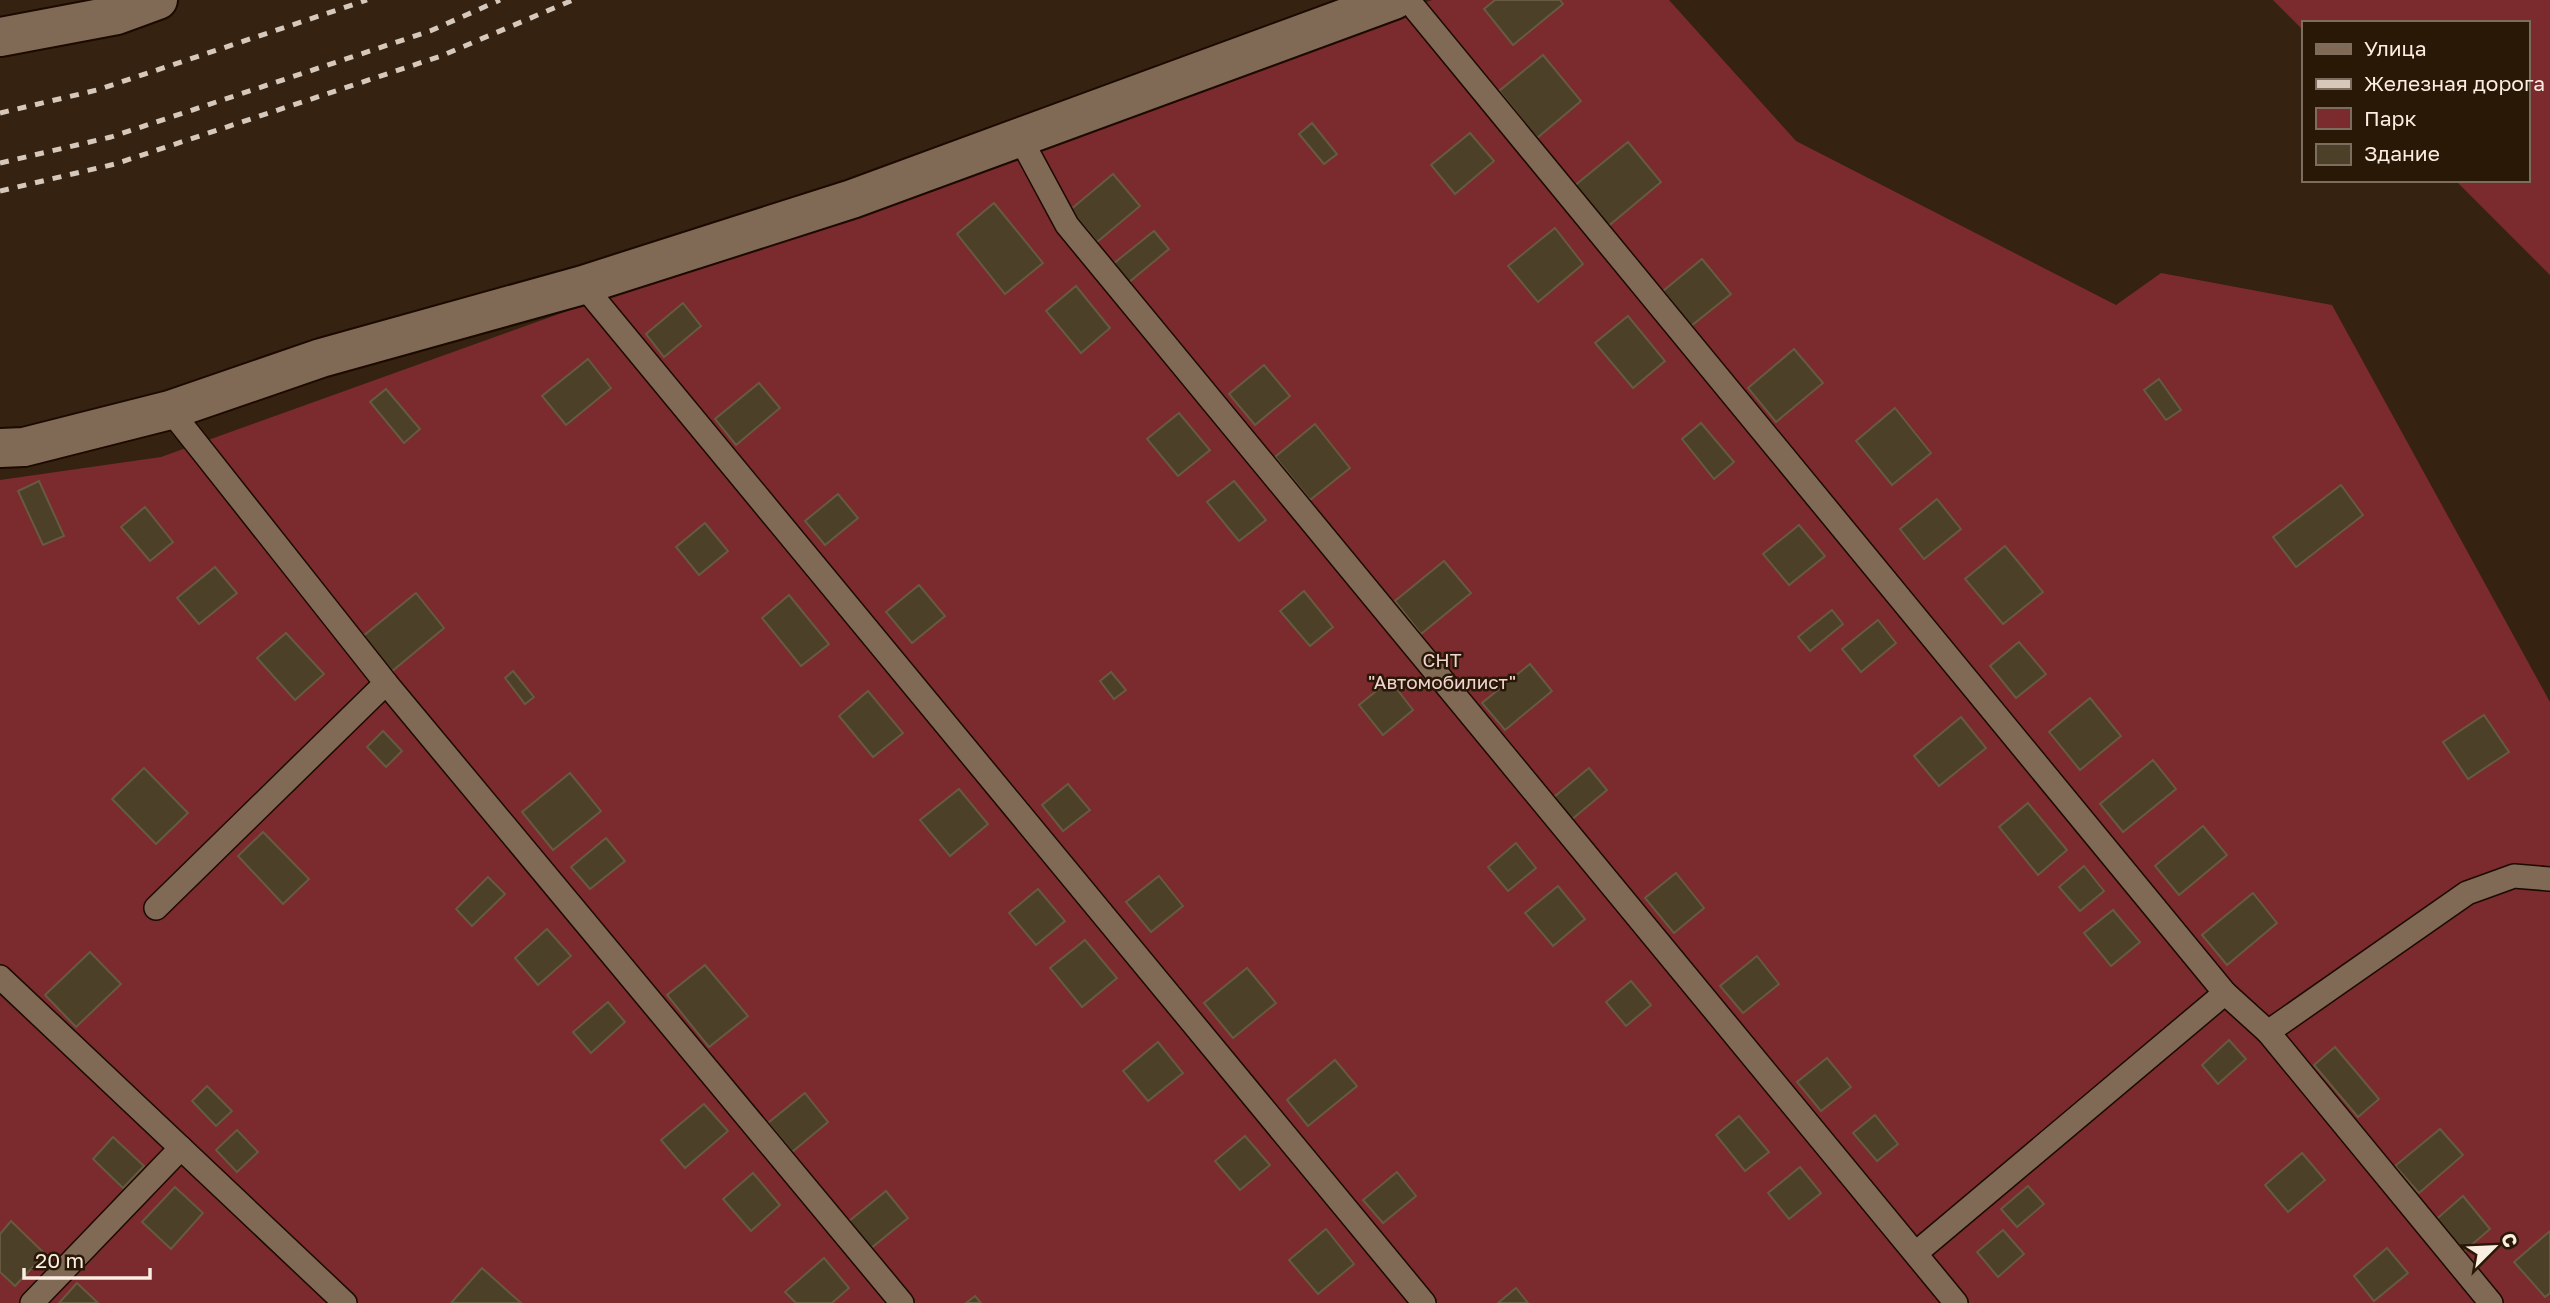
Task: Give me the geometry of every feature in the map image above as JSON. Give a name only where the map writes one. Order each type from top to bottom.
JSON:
[{"type":"street","points":[[0,37],[117,15],[158,0]]},
{"type":"street","points":[[0,448],[24,447],[170,410],[321,358],[583,285],[852,199],[1394,0]]},
{"type":"lane","points":[[1408,0],[2225,993],[2268,1032],[2491,1303]]},
{"type":"lane","points":[[1019,136],[1067,225],[1956,1303]]},
{"type":"lane","points":[[583,285],[1424,1303]]},
{"type":"lane","points":[[170,410],[386,683],[902,1303]]},
{"type":"lane","points":[[156,908],[386,683]]},
{"type":"lane","points":[[2268,1032],[2467,892],[2514,876],[2550,879]]},
{"type":"lane","points":[[0,977],[345,1303]]},
{"type":"lane","points":[[1916,1253],[2225,993]]},
{"type":"lane","points":[[32,1303],[181,1149]]},
{"type":"green space","name":"СНТ \"Автомобилист\"","points":[[1432,0],[1669,0],[1796,141],[2116,305],[2161,273],[2332,305],[2550,702],[2550,1303],[0,1303],[0,480],[161,457]]},
{"type":"green space","points":[[2273,0],[2550,0],[2550,275],[2457,182],[2529,182],[2529,21],[2302,21],[2302,29]]},
{"type":"building","points":[[1495,0],[1560,0],[1563,4],[1513,45],[1484,9]]},
{"type":"building","points":[[1543,55],[1581,101],[1537,138],[1499,91]]},
{"type":"building","points":[[1312,123],[1337,154],[1324,164],[1299,134]]},
{"type":"building","points":[[1470,133],[1494,161],[1455,194],[1431,165]]},
{"type":"building","points":[[1628,142],[1661,182],[1606,228],[1573,187]]},
{"type":"building","points":[[1113,174],[1140,206],[1097,242],[1070,210]]},
{"type":"building","points":[[994,203],[1043,263],[1005,294],[957,234]]},
{"type":"building","points":[[1555,228],[1583,264],[1538,302],[1508,266]]},
{"type":"building","points":[[1154,231],[1169,249],[1128,283],[1113,264]]},
{"type":"building","points":[[1702,259],[1731,294],[1691,326],[1663,291]]},
{"type":"building","points":[[1076,286],[1110,328],[1081,353],[1046,311]]},
{"type":"building","points":[[683,303],[701,326],[664,357],[646,334]]},
{"type":"building","points":[[1628,316],[1665,361],[1633,388],[1595,343]]},
{"type":"building","points":[[1794,349],[1823,383],[1776,422],[1748,388]]},
{"type":"building","points":[[588,359],[611,388],[566,425],[542,396]]},
{"type":"building","points":[[1264,365],[1290,396],[1255,425],[1229,394]]},
{"type":"building","points":[[2159,379],[2181,410],[2166,420],[2144,390]]},
{"type":"building","points":[[759,383],[780,408],[736,445],[715,419]]},
{"type":"building","points":[[386,389],[420,429],[404,443],[370,402]]},
{"type":"building","points":[[1895,408],[1931,453],[1892,485],[1856,441]]},
{"type":"building","points":[[1179,413],[1210,450],[1178,476],[1147,439]]},
{"type":"building","points":[[1701,423],[1734,462],[1714,479],[1682,439]]},
{"type":"building","points":[[1315,424],[1350,468],[1310,500],[1275,457]]},
{"type":"building","points":[[39,481],[64,536],[43,545],[18,491]]},
{"type":"building","points":[[1234,481],[1266,520],[1239,541],[1207,502]]},
{"type":"building","points":[[2341,485],[2363,515],[2296,567],[2273,537]]},
{"type":"building","points":[[838,494],[858,518],[825,545],[805,521]]},
{"type":"building","points":[[1937,499],[1961,529],[1924,559],[1900,529]]},
{"type":"building","points":[[145,507],[173,542],[150,561],[121,527]]},
{"type":"building","points":[[705,523],[728,551],[699,575],[676,547]]},
{"type":"building","points":[[1799,525],[1825,556],[1789,585],[1763,554]]},
{"type":"building","points":[[2005,546],[2043,592],[2003,624],[1965,579]]},
{"type":"building","points":[[1444,561],[1471,593],[1421,634],[1395,601]]},
{"type":"building","points":[[215,567],[237,593],[199,624],[177,598]]},
{"type":"building","points":[[919,585],[945,616],[912,643],[886,612]]},
{"type":"building","points":[[1304,591],[1333,627],[1310,646],[1280,611]]},
{"type":"building","points":[[416,593],[444,628],[391,672],[362,637]]},
{"type":"building","points":[[789,595],[829,644],[801,666],[762,618]]},
{"type":"building","points":[[1832,610],[1843,624],[1810,651],[1798,637]]},
{"type":"building","points":[[1878,620],[1896,643],[1861,672],[1842,649]]},
{"type":"building","points":[[286,633],[324,674],[295,700],[257,658]]},
{"type":"building","points":[[2019,642],[2046,674],[2016,698],[1990,666]]},
{"type":"building","points":[[1530,664],[1552,691],[1505,730],[1482,703]]},
{"type":"building","points":[[513,671],[534,697],[525,704],[505,678]]},
{"type":"building","points":[[1111,672],[1126,690],[1114,699],[1100,681]]},
{"type":"building","points":[[1390,680],[1413,710],[1383,735],[1359,705]]},
{"type":"building","points":[[868,691],[903,733],[873,757],[839,716]]},
{"type":"building","points":[[2090,698],[2121,736],[2080,770],[2049,732]]},
{"type":"building","points":[[2484,715],[2509,752],[2468,779],[2443,742]]},
{"type":"building","points":[[1961,717],[1986,748],[1939,786],[1914,756]]},
{"type":"building","points":[[383,731],[402,751],[386,767],[367,747]]},
{"type":"building","points":[[2153,760],[2176,789],[2123,832],[2100,804]]},
{"type":"building","points":[[144,768],[188,813],[156,844],[112,799]]},
{"type":"building","points":[[1589,768],[1607,790],[1571,820],[1554,797]]},
{"type":"building","points":[[570,773],[601,811],[553,850],[522,812]]},
{"type":"building","points":[[1068,784],[1090,810],[1063,831],[1042,805]]},
{"type":"building","points":[[959,789],[988,824],[950,856],[920,820]]},
{"type":"building","points":[[2028,803],[2067,850],[2038,875],[1999,827]]},
{"type":"building","points":[[2203,826],[2227,855],[2179,895],[2155,866]]},
{"type":"building","points":[[263,832],[309,879],[283,904],[238,856]]},
{"type":"building","points":[[606,838],[625,861],[590,889],[571,867]]},
{"type":"building","points":[[1516,843],[1536,868],[1508,891],[1488,867]]},
{"type":"building","points":[[2084,866],[2104,891],[2080,911],[2059,887]]},
{"type":"building","points":[[1676,873],[1704,908],[1674,933],[1645,898]]},
{"type":"building","points":[[1159,876],[1183,906],[1151,932],[1126,902]]},
{"type":"building","points":[[488,877],[505,894],[472,926],[456,909]]},
{"type":"building","points":[[1558,886],[1585,919],[1553,946],[1525,913]]},
{"type":"building","points":[[1038,889],[1065,921],[1036,945],[1009,913]]},
{"type":"building","points":[[2253,893],[2277,923],[2227,965],[2202,935]]},
{"type":"building","points":[[2113,910],[2140,942],[2111,966],[2084,933]]},
{"type":"building","points":[[547,929],[571,956],[538,985],[515,958]]},
{"type":"building","points":[[1085,940],[1117,978],[1082,1007],[1050,968]]},
{"type":"building","points":[[90,952],[121,984],[76,1027],[45,995]]},
{"type":"building","points":[[1757,956],[1779,984],[1743,1013],[1720,986]]},
{"type":"building","points":[[705,965],[748,1016],[709,1047],[667,995]]},
{"type":"building","points":[[1247,968],[1276,1003],[1233,1038],[1204,1003]]},
{"type":"building","points":[[1631,981],[1651,1005],[1626,1026],[1606,1002]]},
{"type":"building","points":[[608,1002],[625,1022],[591,1053],[573,1032]]},
{"type":"building","points":[[2229,1040],[2246,1059],[2218,1084],[2202,1065]]},
{"type":"building","points":[[1158,1042],[1183,1073],[1148,1101],[1123,1071]]},
{"type":"building","points":[[2335,1047],[2379,1099],[2358,1117],[2314,1065]]},
{"type":"building","points":[[1827,1058],[1851,1087],[1821,1111],[1797,1082]]},
{"type":"building","points":[[1335,1060],[1357,1086],[1308,1126],[1287,1100]]},
{"type":"building","points":[[207,1086],[232,1111],[216,1126],[192,1101]]},
{"type":"building","points":[[805,1093],[828,1122],[792,1152],[768,1123]]},
{"type":"building","points":[[704,1104],[728,1131],[685,1168],[661,1140]]},
{"type":"building","points":[[1875,1115],[1898,1144],[1877,1161],[1853,1133]]},
{"type":"building","points":[[1739,1116],[1769,1152],[1745,1171],[1716,1135]]},
{"type":"building","points":[[2440,1129],[2463,1155],[2419,1193],[2395,1166]]},
{"type":"building","points":[[237,1130],[258,1152],[237,1172],[216,1150]]},
{"type":"building","points":[[1245,1136],[1270,1165],[1240,1190],[1215,1161]]},
{"type":"building","points":[[113,1137],[144,1166],[123,1188],[93,1159]]},
{"type":"building","points":[[2302,1153],[2325,1180],[2288,1212],[2265,1185]]},
{"type":"building","points":[[1800,1167],[1821,1193],[1789,1219],[1768,1193]]},
{"type":"building","points":[[1397,1172],[1416,1196],[1383,1223],[1363,1200]]},
{"type":"building","points":[[753,1173],[780,1205],[751,1231],[723,1199]]},
{"type":"building","points":[[2028,1186],[2044,1204],[2017,1227],[2001,1209]]},
{"type":"building","points":[[175,1187],[203,1213],[171,1249],[142,1222]]},
{"type":"building","points":[[886,1191],[908,1218],[870,1249],[848,1222]]},
{"type":"building","points":[[2463,1196],[2490,1229],[2461,1254],[2433,1222]]},
{"type":"building","points":[[11,1221],[45,1254],[15,1286],[0,1272],[0,1234]]},
{"type":"building","points":[[1326,1229],[1354,1264],[1318,1294],[1289,1260]]},
{"type":"building","points":[[2003,1230],[2024,1254],[1998,1277],[1977,1252]]},
{"type":"building","points":[[2550,1231],[2550,1293],[2545,1297],[2514,1262]]},
{"type":"building","points":[[2387,1248],[2408,1273],[2374,1301],[2354,1276]]},
{"type":"building","points":[[824,1258],[849,1288],[832,1303],[796,1303],[785,1292]]},
{"type":"building","points":[[482,1268],[521,1303],[451,1303]]},
{"type":"building","points":[[77,1283],[98,1303],[59,1303]]},
{"type":"building","points":[[1516,1288],[1528,1303],[1498,1303]]},
{"type":"building","points":[[975,1296],[981,1303],[966,1303]]},
{"type":"railway","points":[[0,113],[97,90],[367,0]]},
{"type":"railway","points":[[0,163],[111,137],[430,31],[500,0]]},
{"type":"railway","points":[[0,191],[115,164],[441,56],[573,0]]}]
